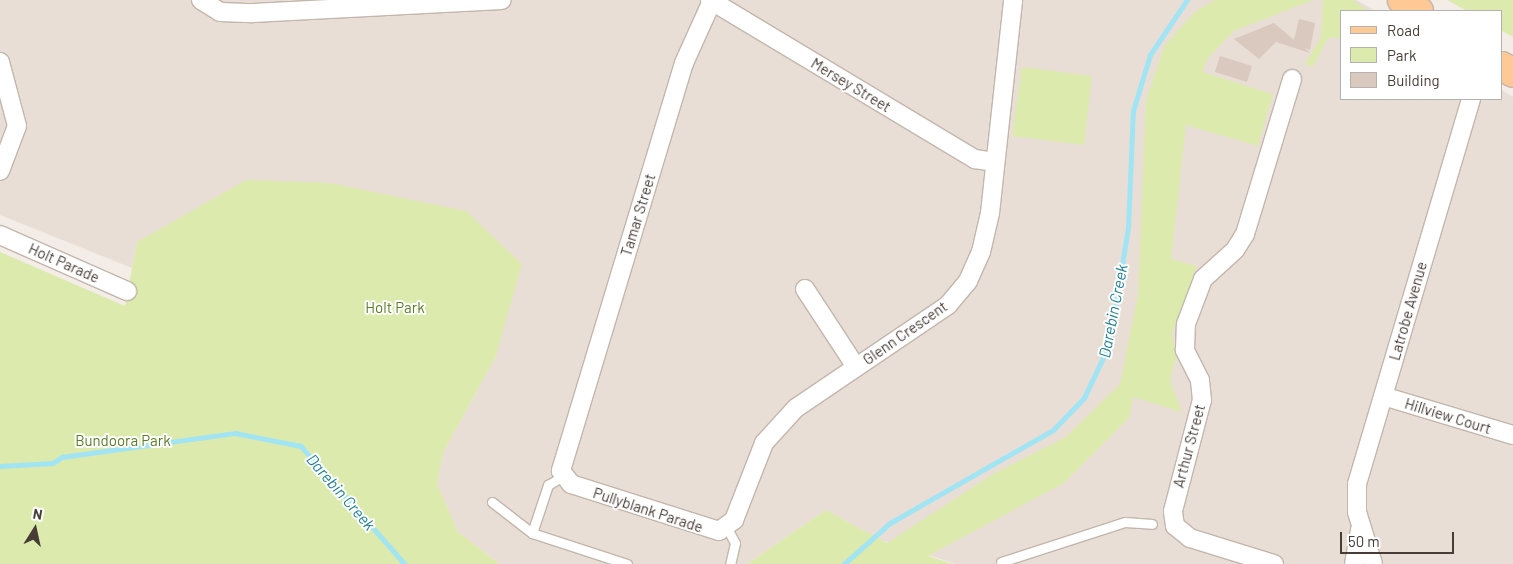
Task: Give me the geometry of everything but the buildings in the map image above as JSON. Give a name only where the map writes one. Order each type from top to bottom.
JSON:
[{"type":"main road","points":[[1402,0],[1417,10]]},
{"type":"street","points":[[201,0],[220,12],[253,13],[502,0]]},
{"type":"street","name":"Glenn Crescent","points":[[727,528],[764,443],[796,408],[948,304],[968,280],[983,244],[1013,0]]},
{"type":"street","name":"Mersey Street","points":[[711,1],[975,159],[994,162]]},
{"type":"street","name":"Tamar Street","points":[[563,476],[571,432],[684,64],[711,1]]},
{"type":"street","points":[[0,62],[17,126],[0,171]]},
{"type":"street","name":"Arthur Street","points":[[1274,564],[1190,538],[1175,526],[1173,511],[1202,400],[1200,380],[1185,350],[1186,324],[1203,280],[1235,250],[1245,234],[1292,79]]},
{"type":"street","name":"Latrobe Avenue","points":[[1354,564],[1360,524],[1357,484],[1471,100]]},
{"type":"street","name":"Holt Parade","points":[[0,236],[127,291]]},
{"type":"street","points":[[805,289],[856,367]]},
{"type":"street","name":"Hillview Court","points":[[1383,396],[1513,435]]},
{"type":"street","name":"Pullyblank Parade","points":[[563,476],[571,484],[709,530],[727,528]]},
{"type":"street","name":"Latrobe Avenue","points":[[1360,524],[1374,564]]},
{"type":"lane","points":[[532,533],[548,485],[563,476]]},
{"type":"lane","points":[[492,502],[532,533],[627,564]]},
{"type":"lane","points":[[1001,562],[1125,522],[1152,524]]},
{"type":"lane","points":[[727,528],[735,544],[730,564]]},
{"type":"shaded area","points":[[0,0],[1357,0],[1373,10],[1340,10],[1340,100],[1503,100],[1503,91],[1513,97],[1513,564],[956,564],[883,541],[826,510],[747,564],[500,564],[458,532],[437,483],[444,451],[496,356],[137,242],[132,268],[0,215]]},
{"type":"green space","points":[[1215,0],[1313,0],[1234,31],[1208,58],[1202,72],[1273,94],[1258,146],[1186,125],[1171,259],[1197,266],[1172,334],[1176,357],[1170,381],[1182,412],[1133,397],[1129,418],[1064,483],[928,556],[953,564],[747,564],[826,510],[887,543],[993,474],[1066,437],[1120,384],[1138,295],[1146,99],[1165,45],[1196,11]]},
{"type":"green space","points":[[1323,0],[1353,0],[1367,10],[1340,10],[1340,38],[1328,38],[1313,67],[1305,64],[1321,37]]},
{"type":"green space","points":[[1447,0],[1513,0],[1513,37],[1503,32],[1503,10],[1465,10]]},
{"type":"green space","points":[[1022,67],[1092,76],[1084,145],[1012,136]]},
{"type":"green space","points":[[246,180],[330,183],[466,211],[522,264],[496,356],[444,451],[437,483],[458,532],[500,564],[0,564],[0,252],[125,306],[137,242]]},
{"type":"waterway","name":"Darebin Creek","points":[[844,564],[890,523],[1053,430],[1084,398],[1109,345],[1128,228],[1133,111],[1150,55],[1187,0]]},
{"type":"waterway","name":"Darebin Creek","points":[[0,466],[53,463],[62,457],[235,433],[301,446],[405,564]]},
{"type":"park label","name":"Holt Park","points":[[395,308]]},
{"type":"park label","name":"Bundoora Park","points":[[123,441]]}]
